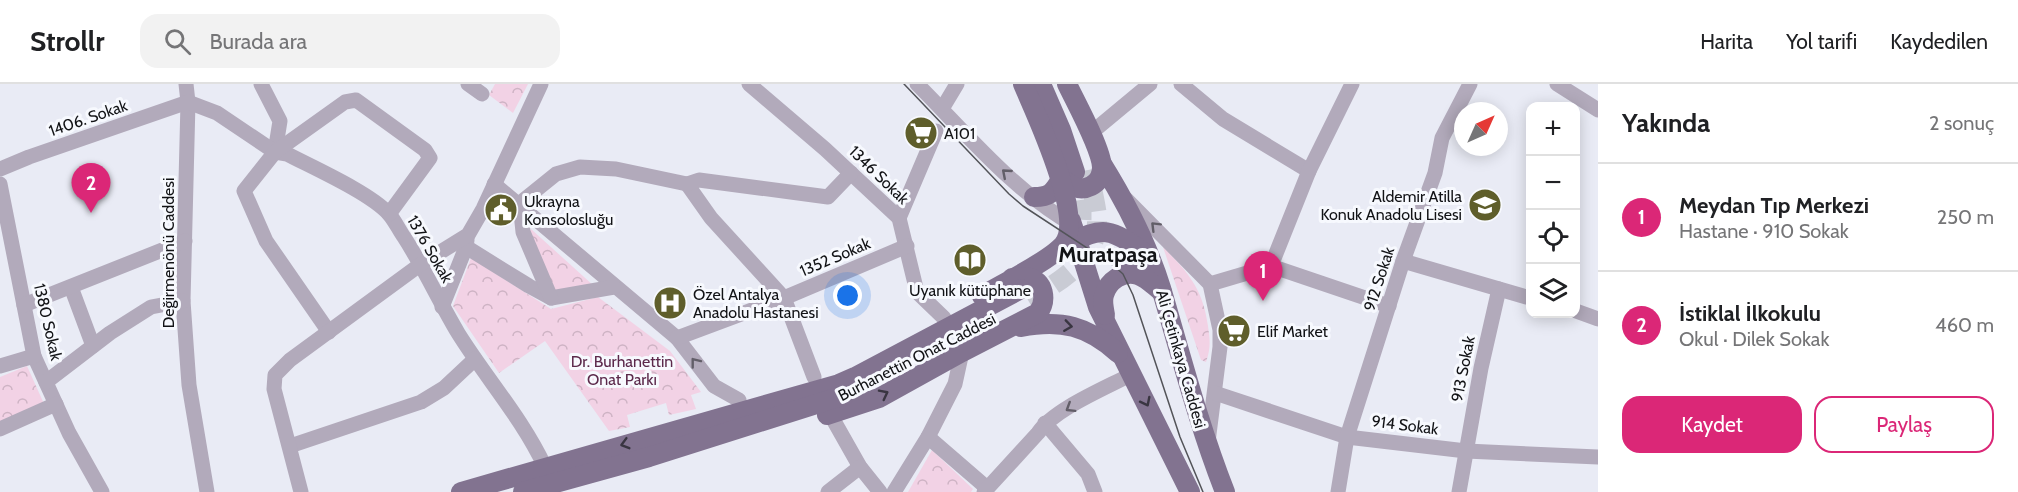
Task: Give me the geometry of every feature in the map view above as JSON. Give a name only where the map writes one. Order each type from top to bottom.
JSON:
[{"type":"main road","points":[[1023,84],[1081,171]]},
{"type":"main road","points":[[1041,84],[1081,171]]},
{"type":"main road","points":[[1055,84],[1080,144],[1081,171]]},
{"type":"main road","points":[[1067,84],[1090,134],[1081,171],[1074,225],[1098,307],[1190,492]]},
{"type":"main road","points":[[1034,197],[1045,197],[1081,171]]},
{"type":"main road","name":"Ali Çetinkaya Caddesi","points":[[1081,171],[1119,192],[1148,256],[1162,292],[1207,448],[1225,492]]},
{"type":"main road","points":[[1074,225],[1112,232],[1148,256]]},
{"type":"main road","name":"Burhanettin Onat Caddesi","points":[[461,492],[545,467],[684,436],[847,380],[1020,289],[1064,244],[1074,225]]},
{"type":"main road","points":[[1107,325],[1104,296],[1116,278],[1125,274],[1136,274],[1162,292]]},
{"type":"main road","points":[[1010,329],[1038,313],[1044,298],[1041,287],[1028,277],[1020,289]]},
{"type":"main road","name":"Burhanettin Onat Caddesi","points":[[684,436],[697,417],[738,400],[834,373],[944,318],[1020,289]]},
{"type":"main road","points":[[1010,329],[1044,324],[1079,327],[1105,341],[1128,366]]},
{"type":"main road","name":"Burhanettin Onat Caddesi","points":[[684,436],[705,447],[740,440],[879,398],[962,352],[1010,329]]},
{"type":"main road","points":[[523,492],[684,436]]},
{"type":"street","name":"Değirmenönü Caddesi","points":[[186,84],[188,102],[183,301],[189,385],[207,492]]},
{"type":"street","points":[[261,84],[280,121],[275,152]]},
{"type":"street","points":[[468,84],[482,94]]},
{"type":"street","points":[[442,307],[467,241],[541,84]]},
{"type":"street","name":"1346 Sokak","points":[[749,84],[899,218],[917,291],[944,318]]},
{"type":"street","points":[[917,84],[1000,168],[1034,197],[1074,225]]},
{"type":"street","points":[[945,104],[957,84]]},
{"type":"street","points":[[1090,134],[1150,84]]},
{"type":"street","points":[[1180,84],[1223,119],[1309,171]]},
{"type":"street","points":[[1270,266],[1309,171],[1352,84]]},
{"type":"street","name":"912 Sokak","points":[[1338,492],[1347,437],[1403,261],[1435,173],[1442,138],[1470,84]]},
{"type":"street","points":[[1558,84],[1598,110]]},
{"type":"street","points":[[329,332],[266,241],[244,191],[275,152],[345,102],[356,100],[425,150],[430,158],[389,214]]},
{"type":"street","name":"1376 Sokak","points":[[188,102],[217,113],[275,152],[287,154],[360,193],[389,214],[421,264],[442,307],[475,359],[504,398],[537,450],[545,467]]},
{"type":"street","name":"1406. Sokak","points":[[0,169],[188,102]]},
{"type":"street","points":[[899,218],[936,131]]},
{"type":"street","points":[[520,203],[556,174],[580,167],[616,169],[687,184],[699,180],[828,197],[851,173]]},
{"type":"street","name":"1380 Sokak","points":[[0,184],[34,356],[69,433],[102,492]]},
{"type":"street","points":[[495,184],[677,338],[714,386],[738,400]]},
{"type":"street","points":[[687,184],[711,218],[784,298],[814,377]]},
{"type":"street","points":[[1119,192],[1209,284],[1220,330],[1220,347],[1207,448]]},
{"type":"street","points":[[520,203],[523,232],[551,298]]},
{"type":"street","points":[[24,305],[185,241]]},
{"type":"street","points":[[301,492],[274,389],[275,375],[290,360],[421,264],[467,241]]},
{"type":"street","points":[[467,241],[529,286],[551,298],[614,287]]},
{"type":"street","name":"1352 Sokak","points":[[677,338],[784,298],[907,246]]},
{"type":"street","points":[[1403,261],[1526,297]]},
{"type":"street","points":[[1209,284],[1270,266],[1389,306]]},
{"type":"street","points":[[71,287],[93,346]]},
{"type":"street","name":"913 Sokak","points":[[1459,492],[1498,289]]},
{"type":"street","points":[[45,382],[151,307],[183,301]]},
{"type":"street","points":[[1580,313],[1598,319]]},
{"type":"street","points":[[894,492],[928,437],[956,384],[962,352]]},
{"type":"street","points":[[0,366],[34,356]]},
{"type":"street","points":[[290,446],[421,402],[444,388],[475,359]]},
{"type":"street","points":[[928,437],[985,490],[1045,423],[1079,402],[1128,366]]},
{"type":"street","name":"914 Sokak","points":[[1215,393],[1347,437],[1466,451],[1598,458]]},
{"type":"street","points":[[0,429],[56,404]]},
{"type":"street","points":[[830,414],[861,467],[880,492]]},
{"type":"street","points":[[1045,423],[1088,474],[1095,492]]},
{"type":"street","points":[[828,492],[861,467]]},
{"type":"green space","points":[[495,84],[528,84],[513,113],[489,95]]},
{"type":"green space","points":[[531,229],[594,286],[555,293],[529,233]]},
{"type":"green space","points":[[1163,247],[1187,273],[1198,291],[1206,313],[1210,340],[1206,362],[1201,360]]},
{"type":"green space","name":"Dr. Burhanettin Onat Parkı","points":[[471,258],[551,309],[598,297],[670,351],[701,392],[691,395],[696,409],[669,415],[666,403],[627,415],[630,427],[609,431],[545,341],[499,373],[453,306]]},
{"type":"green space","points":[[27,366],[45,406],[0,425],[0,377]]},
{"type":"green space","points":[[932,450],[973,489],[971,492],[908,492]]},
{"type":"tunnel","points":[[1028,300],[1053,285],[1076,267],[1092,245],[1097,216],[1088,170]]},
{"type":"tunnel","points":[[1075,249],[1082,216],[1077,184]]},
{"type":"tram line","points":[[904,84],[1009,194],[1123,274],[1133,295],[1180,437],[1203,492]]},
{"type":"place","name":"A101","points":[[921,133]]},
{"type":"place","name":"Aldemir Atilla Konuk Anadolu Lisesi","points":[[1485,205]]},
{"type":"place","name":"Ukrayna Konsolosluğu","points":[[501,210]]},
{"type":"place","name":"İstiklal İlkokulu","points":[[91,213]]},
{"type":"place","name":"Uyanık kütüphane","points":[[970,260]]},
{"type":"place","name":"Meydan Tıp Merkezi","points":[[1263,301]]},
{"type":"place","name":"Özel Antalya Anadolu Hastanesi","points":[[670,303]]},
{"type":"place","name":"Elif Market","points":[[1234,331]]},
{"type":"district","name":"Muratpaşa","points":[[1108,254]]}]
